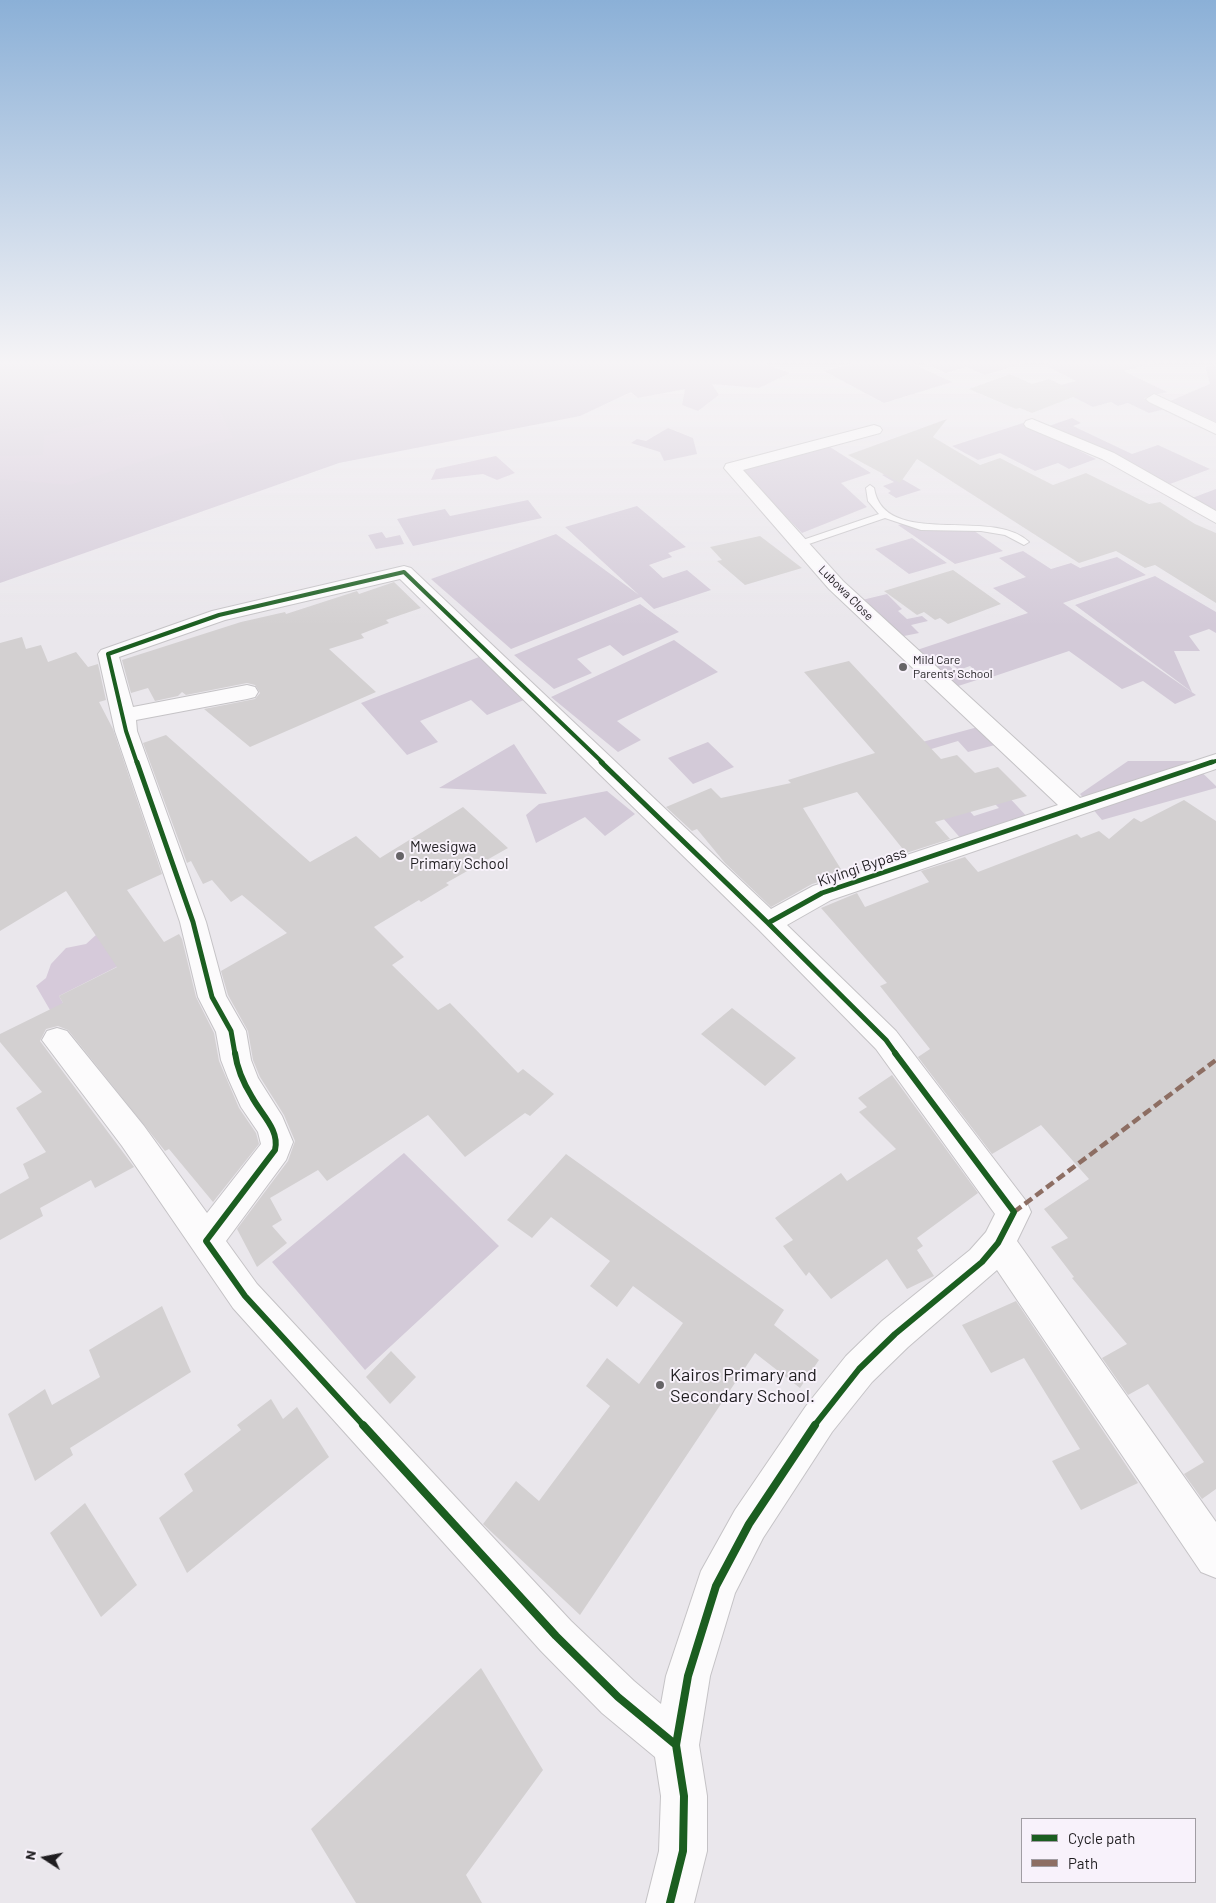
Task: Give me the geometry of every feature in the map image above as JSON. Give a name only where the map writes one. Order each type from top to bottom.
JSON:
[{"type":"street","name":"Lubowa Close","points":[[804,449],[732,468],[836,585],[1077,809]]},
{"type":"street","points":[[1091,449],[1108,456],[1216,518]]},
{"type":"street","points":[[206,1241],[275,1150],[277,1142],[271,1126],[252,1098],[243,1078],[236,1060],[231,1031],[212,997],[193,922],[126,731],[124,715],[108,654],[219,615],[404,572],[886,1040],[1216,1557]]},
{"type":"street","points":[[124,715],[247,692]]},
{"type":"street","name":"Kiyingi Bypass","points":[[768,924],[822,893],[1216,762]]},
{"type":"street","points":[[58,1040],[133,1136],[245,1296],[542,1621],[618,1697],[676,1745]]},
{"type":"street","points":[[670,1903],[684,1851],[684,1796],[676,1745],[688,1676],[716,1586],[749,1524],[776,1480],[818,1419],[859,1369],[895,1334],[982,1262],[1006,1227]]},
{"type":"lane","points":[[870,488],[872,502],[885,514],[921,527],[981,528],[1008,533],[1024,542]]},
{"type":"lane","points":[[800,544],[885,514]]},
{"type":"shaded area","points":[[0,449],[412,449],[339,463],[0,583]]},
{"type":"shaded area","points":[[43,449],[186,449],[164,454],[70,485],[0,479],[0,456],[43,455]]},
{"type":"shaded area","points":[[650,449],[696,449],[697,454],[664,461],[660,452]]},
{"type":"shaded area","points":[[823,449],[833,449],[871,473],[841,483],[867,507],[802,533],[741,470]]},
{"type":"shaded area","points":[[957,449],[1075,449],[1096,459],[1069,469],[1058,463],[1035,471],[1000,453],[978,460]]},
{"type":"shaded area","points":[[1097,449],[1121,449],[1132,454],[1147,449],[1166,449],[1210,469],[1170,484]]},
{"type":"shaded area","points":[[496,456],[515,473],[497,480],[483,474],[431,480],[436,469]]},
{"type":"shaded area","points":[[890,472],[921,490],[896,498],[888,493],[891,491],[883,486],[894,482],[882,475]]},
{"type":"shaded area","points":[[1216,489],[1216,510],[1192,498]]},
{"type":"shaded area","points":[[528,500],[542,518],[413,546],[397,519],[445,509],[450,516]]},
{"type":"shaded area","points":[[637,506],[686,547],[668,553],[672,557],[649,565],[663,578],[687,570],[711,590],[654,609],[641,597],[511,649],[431,579],[556,534],[639,595],[565,527]]},
{"type":"shaded area","points":[[902,524],[920,529],[973,530],[1003,551],[955,564],[898,525]]},
{"type":"shaded area","points":[[382,532],[386,538],[400,535],[404,544],[376,549],[368,535]]},
{"type":"shaded area","points":[[912,538],[947,563],[909,574],[875,549]]},
{"type":"shaded area","points":[[1023,551],[1051,569],[1071,563],[1080,568],[1117,557],[1146,575],[1063,603],[1196,695],[1175,704],[1143,681],[1122,689],[1069,651],[986,679],[970,666],[959,670],[946,660],[934,665],[917,650],[1028,613],[993,588],[1026,577],[999,558]]},
{"type":"shaded area","points":[[1155,576],[1216,612],[1216,633],[1209,629],[1189,636],[1200,651],[1174,651],[1192,692],[1075,605]]},
{"type":"shaded area","points":[[887,594],[902,609],[898,611],[907,619],[922,616],[928,621],[911,625],[919,633],[904,636],[897,630],[892,631],[862,600]]},
{"type":"shaded area","points":[[640,604],[679,632],[623,656],[610,645],[577,659],[592,673],[554,689],[514,655]]},
{"type":"shaded area","points":[[674,640],[718,672],[617,721],[641,740],[618,752],[551,697]]},
{"type":"shaded area","points":[[479,657],[524,700],[487,715],[471,700],[420,721],[438,742],[407,755],[361,703]]},
{"type":"shaded area","points":[[946,663],[958,674],[969,670],[980,679],[955,687],[933,667]]},
{"type":"shaded area","points":[[978,727],[995,745],[968,752],[958,741],[918,753],[974,816],[999,808],[989,798],[1005,793],[1031,821],[963,841],[885,752]]},
{"type":"shaded area","points":[[708,742],[734,767],[693,784],[668,758]]},
{"type":"shaded area","points":[[514,744],[547,794],[439,788]]},
{"type":"shaded area","points":[[1128,761],[1190,761],[1216,788],[1102,820],[1080,794]]},
{"type":"shaded area","points":[[607,791],[635,814],[605,836],[585,817],[536,843],[526,815],[539,804]]},
{"type":"shaded area","points":[[96,935],[138,956],[59,996],[66,1008],[50,1010],[36,986],[46,978],[51,964],[66,948],[86,944]]},
{"type":"shaded area","points":[[404,1153],[499,1246],[365,1370],[272,1262]]},
{"type":"building","points":[[865,449],[953,449],[980,465],[1000,458],[1053,485],[1086,473],[1149,504],[1160,502],[1195,524],[1216,533],[1216,603],[1155,565],[1145,568],[1116,551],[1079,563],[917,459],[900,483],[848,455]]},
{"type":"building","points":[[760,536],[802,568],[745,585],[717,561],[722,560],[710,547]]},
{"type":"building","points":[[953,570],[1001,604],[948,624],[940,618],[935,620],[924,612],[917,615],[884,591]]},
{"type":"building","points":[[394,582],[421,608],[386,620],[389,623],[361,634],[364,638],[329,649],[376,692],[250,747],[204,709],[255,699],[260,693],[255,685],[247,683],[186,695],[182,692],[178,696],[155,701],[148,688],[131,693],[122,660],[241,622],[285,612],[286,614],[357,591],[359,594]]},
{"type":"building","points":[[22,637],[26,649],[41,645],[48,662],[76,652],[88,667],[98,664],[106,700],[99,702],[113,729],[162,874],[127,890],[164,942],[179,934],[182,939],[196,997],[214,1033],[219,1061],[239,1108],[256,1133],[259,1144],[213,1202],[169,1149],[165,1151],[68,1030],[58,1026],[46,1029],[40,1041],[134,1167],[95,1188],[91,1180],[40,1208],[43,1216],[0,1240],[0,1194],[29,1178],[23,1164],[46,1152],[16,1108],[42,1092],[0,1042],[0,1034],[63,1003],[59,996],[117,967],[66,891],[0,931],[0,643]]},
{"type":"building","points":[[849,661],[941,759],[957,755],[975,773],[998,767],[1027,796],[935,822],[950,839],[906,853],[857,792],[803,808],[844,874],[812,884],[771,907],[725,863],[697,829],[692,831],[666,807],[711,788],[721,798],[791,783],[788,780],[875,753],[804,672]]},
{"type":"building","points":[[166,735],[310,862],[356,836],[380,858],[463,807],[508,848],[446,883],[449,885],[421,902],[419,900],[374,927],[404,957],[392,965],[438,1010],[450,1003],[518,1073],[523,1069],[554,1094],[530,1116],[525,1113],[465,1157],[428,1115],[327,1181],[318,1170],[270,1198],[282,1220],[272,1226],[287,1243],[257,1267],[237,1229],[288,1161],[295,1141],[284,1115],[260,1077],[253,1060],[248,1031],[228,995],[221,971],[287,933],[242,895],[231,902],[212,880],[203,884],[191,861],[187,863],[143,743]]},
{"type":"building","points":[[1184,800],[1216,821],[1216,1489],[1202,1499],[1184,1474],[1204,1462],[1148,1384],[1128,1395],[1102,1358],[1127,1344],[1072,1278],[1074,1277],[1051,1247],[1068,1238],[1044,1209],[1089,1179],[1041,1125],[992,1154],[918,1057],[930,1049],[880,986],[887,983],[821,908],[857,893],[865,907],[929,882],[921,871],[965,857],[978,872],[1077,834],[1081,838],[1099,831],[1109,839],[1134,818],[1141,822]]},
{"type":"building","points":[[732,1008],[796,1058],[765,1086],[701,1034]]},
{"type":"building","points":[[892,1075],[978,1193],[917,1238],[923,1246],[917,1250],[934,1276],[907,1289],[887,1259],[831,1299],[809,1272],[806,1276],[783,1246],[793,1240],[775,1218],[841,1173],[847,1181],[896,1149],[859,1112],[867,1107],[858,1098]]},
{"type":"building","name":"Kairos Primary and Secondary School.","points":[[566,1154],[784,1310],[774,1325],[819,1360],[800,1388],[755,1353],[580,1615],[483,1524],[516,1481],[539,1501],[610,1406],[586,1386],[607,1358],[639,1384],[683,1323],[633,1286],[617,1307],[590,1286],[610,1261],[551,1217],[532,1238],[507,1220]]},
{"type":"building","points":[[1016,1301],[1138,1483],[1081,1510],[1052,1461],[1080,1449],[1024,1358],[991,1373],[962,1325]]},
{"type":"building","points":[[162,1306],[191,1372],[70,1448],[73,1455],[35,1481],[8,1414],[45,1389],[52,1405],[100,1377],[89,1350]]},
{"type":"building","points":[[391,1351],[416,1377],[390,1404],[366,1377]]},
{"type":"building","points":[[271,1399],[283,1419],[297,1407],[329,1457],[187,1573],[159,1518],[193,1491],[184,1474],[241,1430],[237,1425]]},
{"type":"building","points":[[85,1503],[137,1585],[101,1617],[50,1533]]},
{"type":"building","points":[[481,1668],[543,1770],[466,1875],[482,1903],[356,1903],[311,1829]]},
{"type":"marked path","points":[[1014,1212],[1216,1060]]},
{"type":"cycle path","points":[[676,1745],[618,1697],[556,1636],[245,1296],[206,1241],[275,1150],[277,1142],[271,1126],[252,1098],[243,1078],[236,1060],[231,1031],[212,997],[193,922],[126,731],[124,715],[108,654],[219,615],[404,572],[768,923]]},
{"type":"cycle path","points":[[670,1903],[683,1851],[684,1796],[676,1745],[688,1676],[716,1586],[749,1524],[819,1419],[859,1369],[895,1334],[982,1262],[998,1243],[1014,1212],[886,1040],[768,923],[822,893],[1216,761]]},
{"type":"place","name":"Mild Care Parents' School","points":[[903,667]]},
{"type":"place","name":"Mwesigwa Primary School","points":[[400,856]]},
{"type":"place","name":"Kairos Primary and Secondary School.","points":[[660,1385]]}]
